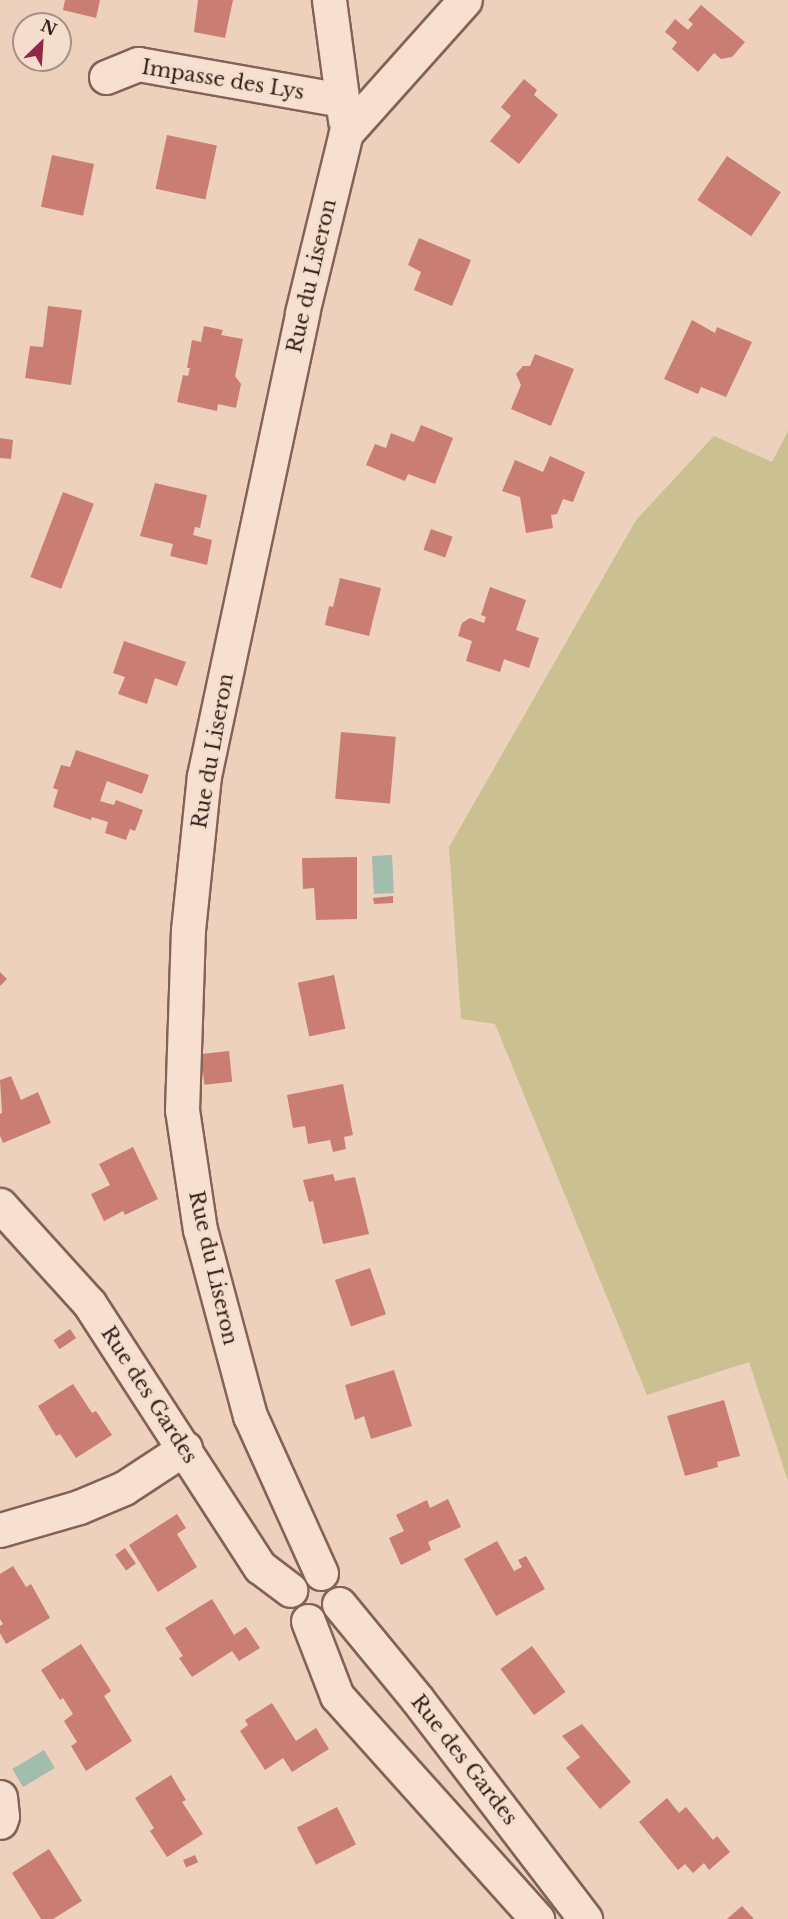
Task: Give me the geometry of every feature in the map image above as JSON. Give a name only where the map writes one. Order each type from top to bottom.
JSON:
[{"type":"street","points":[[329,0],[346,134]]},
{"type":"street","name":"Rue du Liseron","points":[[321,1573],[250,1416],[200,1230],[182,1110],[188,930],[204,776],[302,313],[346,134],[465,0]]},
{"type":"street","name":"Impasse des Lys","points":[[106,77],[138,64],[342,100]]},
{"type":"street","name":"Rue des Gardes","points":[[0,1205],[89,1303],[260,1567],[290,1590]]},
{"type":"street","points":[[0,1530],[79,1507],[124,1488],[185,1448]]},
{"type":"street","points":[[308,1621],[327,1619],[339,1604],[336,1585],[321,1573],[302,1575],[290,1590],[292,1609],[308,1621],[337,1696],[537,1919]]},
{"type":"street","name":"Rue des Gardes","points":[[339,1604],[417,1699],[585,1919]]},
{"type":"street","points":[[0,1797],[2,1816],[0,1822]]},
{"type":"shaded area","points":[[788,431],[788,1481],[749,1362],[647,1395],[495,1024],[461,1019],[449,847],[636,520],[714,436],[772,462]]},
{"type":"shaded area","points":[[392,855],[394,893],[374,894],[372,856]]},
{"type":"shaded area","points":[[44,1750],[55,1768],[23,1787],[12,1769]]},
{"type":"building","points":[[65,0],[100,0],[96,18],[63,10]]},
{"type":"building","points":[[198,0],[233,0],[225,38],[194,32]]},
{"type":"building","points":[[701,5],[745,42],[732,57],[721,59],[714,53],[698,72],[672,49],[677,42],[665,32],[675,19],[688,30],[693,24],[688,20]]},
{"type":"building","points":[[524,79],[537,90],[534,95],[558,115],[519,164],[490,141],[511,116],[501,107]]},
{"type":"building","points":[[167,135],[217,146],[205,199],[156,189]]},
{"type":"building","points":[[52,155],[94,164],[83,216],[41,207]]},
{"type":"building","points":[[727,156],[781,192],[751,236],[697,200]]},
{"type":"building","points":[[419,238],[471,260],[452,306],[414,290],[421,272],[408,265]]},
{"type":"building","points":[[48,306],[82,310],[71,385],[25,378],[30,346],[43,347]]},
{"type":"building","points":[[692,320],[715,333],[717,327],[752,342],[726,397],[701,387],[698,394],[664,379]]},
{"type":"building","points":[[204,326],[223,330],[221,335],[243,339],[235,376],[241,384],[236,408],[218,404],[217,411],[177,402],[183,375],[188,376],[190,368],[187,368],[192,340],[201,342]]},
{"type":"building","points":[[535,354],[574,369],[551,426],[511,409],[521,385],[516,374],[523,366],[530,366]]},
{"type":"building","points":[[421,425],[453,438],[435,484],[408,474],[405,481],[366,465],[375,444],[386,448],[391,433],[414,442]]},
{"type":"building","points":[[0,438],[13,440],[11,459],[0,458]]},
{"type":"building","points":[[550,456],[585,472],[573,502],[563,499],[557,514],[551,515],[553,528],[526,533],[520,497],[502,491],[515,460],[543,472]]},
{"type":"building","points":[[155,483],[207,495],[200,528],[195,527],[193,535],[212,540],[207,565],[170,556],[173,544],[140,536]]},
{"type":"building","points":[[63,492],[94,504],[61,589],[30,577]]},
{"type":"building","points":[[431,529],[453,537],[445,558],[423,550]]},
{"type":"building","points":[[340,578],[381,588],[369,636],[325,625],[329,606],[333,607]]},
{"type":"building","points":[[490,587],[526,600],[516,630],[539,638],[529,668],[504,659],[500,672],[466,661],[472,641],[458,636],[462,623],[470,618],[484,623],[486,617],[481,615]]},
{"type":"building","points":[[124,641],[186,662],[177,686],[155,678],[147,704],[118,694],[125,677],[113,673]]},
{"type":"building","points":[[341,732],[396,737],[390,804],[335,799]]},
{"type":"building","points":[[76,750],[149,775],[142,794],[107,781],[100,801],[114,805],[116,800],[143,810],[135,831],[130,829],[126,840],[105,833],[108,822],[92,817],[91,820],[53,807],[58,790],[53,788],[61,765],[70,767]]},
{"type":"building","points":[[357,857],[357,919],[316,920],[314,888],[303,889],[302,858]]},
{"type":"building","points":[[393,896],[393,903],[374,904],[373,898]]},
{"type":"building","points":[[0,972],[7,979],[0,986]]},
{"type":"building","points":[[334,975],[345,1029],[309,1036],[298,983]]},
{"type":"building","points":[[229,1051],[232,1082],[204,1085],[201,1054]]},
{"type":"building","points":[[11,1076],[21,1100],[38,1092],[51,1123],[3,1143],[0,1136],[0,1114],[2,1113],[0,1080]]},
{"type":"building","points":[[343,1084],[353,1135],[344,1137],[346,1149],[333,1152],[330,1140],[308,1144],[305,1126],[293,1128],[287,1095]]},
{"type":"building","points":[[133,1147],[158,1199],[125,1215],[123,1211],[104,1221],[91,1194],[110,1185],[99,1164]]},
{"type":"building","points":[[333,1174],[335,1181],[355,1177],[369,1234],[323,1244],[313,1201],[309,1202],[303,1180]]},
{"type":"building","points":[[370,1268],[386,1314],[351,1326],[335,1280]]},
{"type":"building","points":[[70,1329],[76,1338],[60,1349],[53,1340]]},
{"type":"building","points":[[394,1370],[412,1426],[371,1439],[364,1416],[355,1420],[345,1385]]},
{"type":"building","points":[[73,1384],[92,1413],[96,1411],[112,1435],[76,1458],[60,1434],[56,1436],[38,1406]]},
{"type":"building","points":[[724,1400],[740,1456],[717,1462],[718,1467],[685,1476],[667,1416]]},
{"type":"building","points":[[448,1499],[461,1527],[428,1542],[431,1550],[401,1565],[389,1538],[404,1531],[396,1515],[427,1500],[430,1508]]},
{"type":"building","points":[[177,1514],[186,1528],[177,1534],[197,1567],[158,1592],[129,1545]]},
{"type":"building","points":[[497,1541],[514,1571],[522,1567],[518,1560],[526,1556],[545,1589],[496,1616],[464,1559]]},
{"type":"building","points":[[125,1548],[136,1564],[126,1570],[115,1555]]},
{"type":"building","points":[[13,1566],[26,1587],[31,1584],[50,1618],[6,1644],[0,1633],[0,1626],[3,1624],[0,1619],[0,1574]]},
{"type":"building","points":[[212,1599],[234,1635],[246,1627],[260,1648],[239,1661],[232,1651],[192,1677],[179,1658],[183,1656],[165,1628]]},
{"type":"building","points":[[81,1644],[111,1691],[104,1696],[132,1741],[86,1771],[71,1746],[77,1742],[64,1721],[73,1714],[63,1698],[60,1700],[41,1670]]},
{"type":"building","points":[[532,1646],[566,1692],[534,1715],[500,1669]]},
{"type":"building","points":[[272,1703],[296,1741],[316,1728],[329,1749],[292,1772],[283,1758],[265,1770],[240,1731],[248,1725],[245,1720]]},
{"type":"building","points":[[582,1724],[631,1782],[600,1809],[566,1768],[580,1757],[562,1736]]},
{"type":"building","points":[[171,1775],[186,1800],[182,1802],[203,1834],[167,1857],[150,1831],[154,1828],[135,1798]]},
{"type":"building","points":[[667,1798],[679,1813],[686,1807],[713,1840],[717,1836],[730,1852],[709,1870],[704,1863],[693,1873],[685,1864],[678,1870],[639,1822]]},
{"type":"building","points":[[337,1807],[356,1844],[316,1865],[297,1827]]},
{"type":"building","points":[[49,1849],[82,1901],[53,1919],[41,1919],[12,1873]]},
{"type":"building","points":[[195,1855],[198,1862],[186,1867],[183,1860]]},
{"type":"building","points":[[742,1906],[754,1919],[727,1919]]}]
